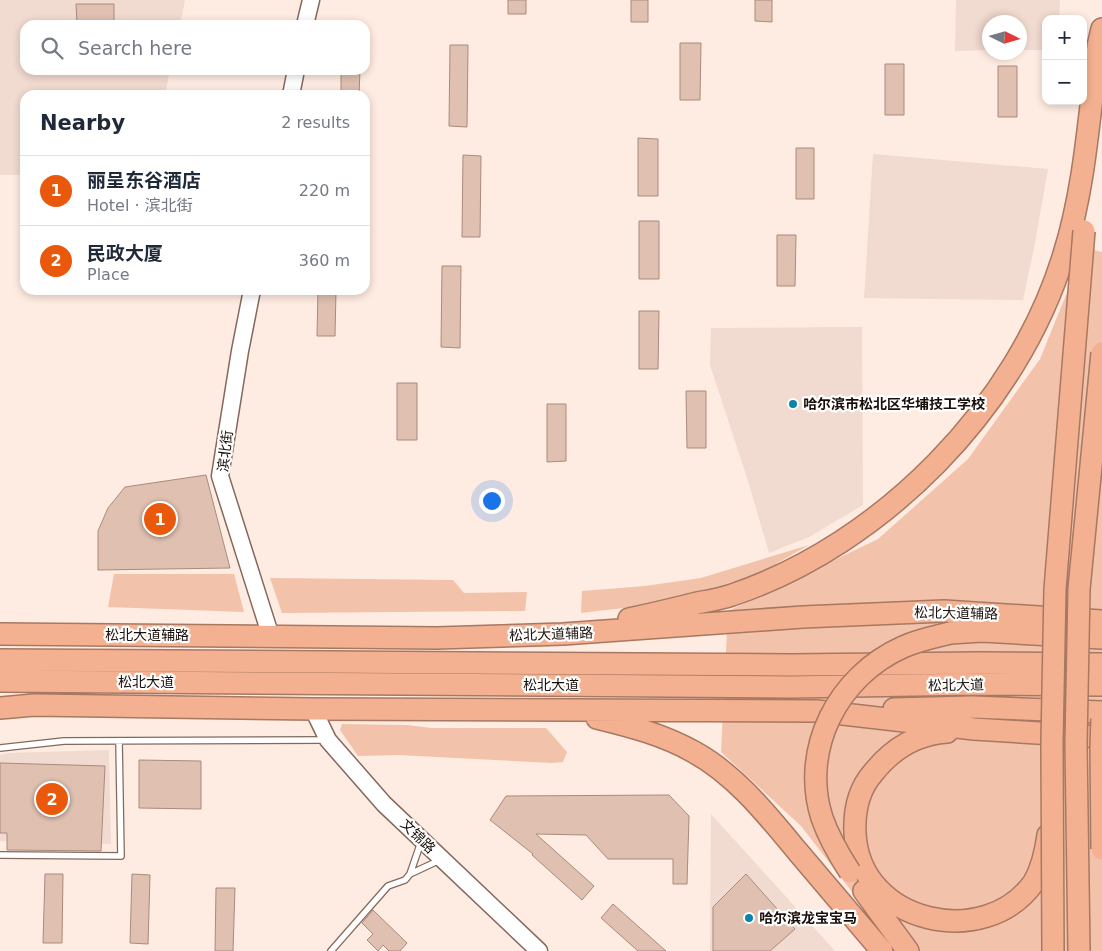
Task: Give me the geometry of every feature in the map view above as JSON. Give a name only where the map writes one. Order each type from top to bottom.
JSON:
[{"type":"highway","points":[[563,634],[732,595],[794,569],[823,554],[881,512],[920,479],[964,432],[992,399],[1024,348],[1037,323],[1058,273],[1070,233],[1080,181],[1098,46],[1102,29]]},
{"type":"highway","points":[[974,729],[928,734],[906,743],[887,757],[870,776],[864,786],[857,808],[855,840],[860,862],[870,880],[884,898],[902,912],[938,925],[960,927],[973,925],[996,918],[1012,906],[1034,882],[1042,861],[1048,836],[1055,589],[1084,231],[1102,89]]},
{"type":"highway","points":[[1079,951],[1076,744],[1079,589],[1102,353]]},
{"type":"highway","name":"松北大道辅路","points":[[0,634],[437,638],[563,634],[896,612],[990,613],[1102,621]]},
{"type":"highway","points":[[908,951],[835,849],[822,817],[818,797],[817,759],[819,744],[828,718],[836,704],[867,670],[901,647],[950,633],[982,631],[1102,638]]},
{"type":"highway","points":[[307,662],[437,638]]},
{"type":"highway","name":"松北大道","points":[[0,660],[791,665],[1102,664]]},
{"type":"highway","name":"松北大道","points":[[0,681],[791,687],[976,684],[1102,685]]},
{"type":"highway","points":[[325,684],[436,708]]},
{"type":"highway","points":[[0,708],[34,705],[313,709],[817,711],[972,707],[1102,712]]},
{"type":"highway","points":[[563,710],[614,722],[672,741],[695,752],[714,766],[733,781],[777,827],[882,951]]},
{"type":"highway","points":[[817,711],[974,729],[1102,738]]},
{"type":"highway","points":[[1102,719],[1102,849]]},
{"type":"highway","points":[[1052,742],[1053,951]]},
{"type":"street","points":[[306,20],[311,0]]},
{"type":"street","points":[[292,90],[295,75]]},
{"type":"street","name":"滨北街","points":[[251,295],[220,476],[271,636]]},
{"type":"street","name":"文锦路","points":[[313,709],[328,740],[384,804],[539,951]]},
{"type":"lane","points":[[0,748],[64,741],[328,740]]},
{"type":"lane","points":[[0,855],[121,856],[119,741]]},
{"type":"lane","points":[[331,951],[388,886],[405,880],[410,874],[422,840]]},
{"type":"lane","points":[[410,874],[442,859]]},
{"type":"shaded area","points":[[0,0],[185,0],[181,20],[20,20],[20,75],[169,75],[166,90],[20,90],[20,175],[0,175]]},
{"type":"shaded area","points":[[956,0],[1060,0],[1059,15],[1042,15],[1042,50],[1027,50],[1027,15],[982,15],[982,50],[955,51]]},
{"type":"shaded area","points":[[873,154],[1048,169],[1023,300],[864,298]]},
{"type":"shaded area","points":[[1085,248],[1102,252],[1102,951],[898,951],[801,826],[721,752],[728,611],[878,539],[968,459],[1040,359]]},
{"type":"shaded area","name":"哈尔滨市松北区华埔技工学校","points":[[862,327],[863,505],[809,537],[769,553],[749,484],[710,365],[711,328]]},
{"type":"shaded area","points":[[809,545],[759,574],[728,588],[673,601],[581,613],[582,591],[645,586],[701,578]]},
{"type":"shaded area","points":[[114,574],[234,574],[244,612],[108,607]]},
{"type":"shaded area","points":[[270,578],[453,580],[464,593],[527,592],[525,611],[282,613]]},
{"type":"shaded area","points":[[342,724],[406,725],[432,728],[546,728],[567,752],[563,762],[552,763],[398,755],[358,756],[340,730]]},
{"type":"shaded area","points":[[109,750],[111,844],[0,841],[0,755],[9,753]]},
{"type":"shaded area","points":[[711,814],[835,951],[710,951]]},
{"type":"building","points":[[508,0],[526,0],[526,14],[508,14]]},
{"type":"building","points":[[631,0],[648,0],[648,22],[631,22]]},
{"type":"building","points":[[755,0],[772,0],[772,22],[755,21]]},
{"type":"building","points":[[76,4],[114,4],[114,20],[77,20]]},
{"type":"building","points":[[680,43],[701,43],[700,100],[680,100]]},
{"type":"building","points":[[450,45],[468,45],[467,127],[449,126]]},
{"type":"building","points":[[885,64],[904,64],[904,115],[885,115]]},
{"type":"building","points":[[998,66],[1017,66],[1017,117],[998,117]]},
{"type":"building","points":[[341,75],[360,75],[359,90],[341,90]]},
{"type":"building","points":[[638,138],[658,139],[658,196],[638,196]]},
{"type":"building","points":[[796,148],[814,148],[814,199],[796,199]]},
{"type":"building","points":[[463,155],[481,156],[480,237],[462,237]]},
{"type":"building","points":[[639,221],[659,221],[659,279],[639,279]]},
{"type":"building","points":[[777,235],[796,235],[795,286],[777,286]]},
{"type":"building","points":[[442,266],[461,266],[460,348],[441,347]]},
{"type":"building","points":[[318,295],[336,295],[335,336],[317,336]]},
{"type":"building","points":[[639,311],[659,311],[658,369],[639,369]]},
{"type":"building","points":[[397,383],[417,383],[417,440],[397,440]]},
{"type":"building","points":[[686,391],[706,391],[706,448],[687,448]]},
{"type":"building","points":[[547,404],[566,404],[566,461],[547,462]]},
{"type":"building","points":[[206,475],[230,568],[98,570],[98,531],[108,508],[125,487]]},
{"type":"building","points":[[139,760],[201,761],[201,809],[139,808]]},
{"type":"building","points":[[0,763],[105,766],[101,851],[7,850],[7,833],[0,833]]},
{"type":"building","points":[[669,795],[689,816],[687,884],[673,884],[673,859],[608,859],[586,835],[536,834],[594,886],[582,900],[533,854],[490,820],[506,796]]},
{"type":"building","points":[[45,874],[63,874],[62,943],[43,943]]},
{"type":"building","points":[[132,874],[150,875],[148,944],[130,943]]},
{"type":"building","name":"哈尔滨龙宝宝马","points":[[746,874],[795,929],[770,951],[713,951],[713,907]]},
{"type":"building","points":[[216,888],[235,888],[233,951],[215,951]]},
{"type":"building","points":[[613,904],[666,951],[638,951],[601,918]]},
{"type":"building","points":[[373,910],[407,943],[400,951],[389,951],[383,945],[378,951],[367,940],[373,934],[362,923]]},
{"type":"place","name":"哈尔滨市松北区华埔技工学校","points":[[793,404]]},
{"type":"place","name":"丽呈东谷酒店","points":[[160,519]]},
{"type":"place","name":"民政大厦","points":[[52,799]]},
{"type":"place","name":"哈尔滨龙宝宝马","points":[[749,918]]}]
